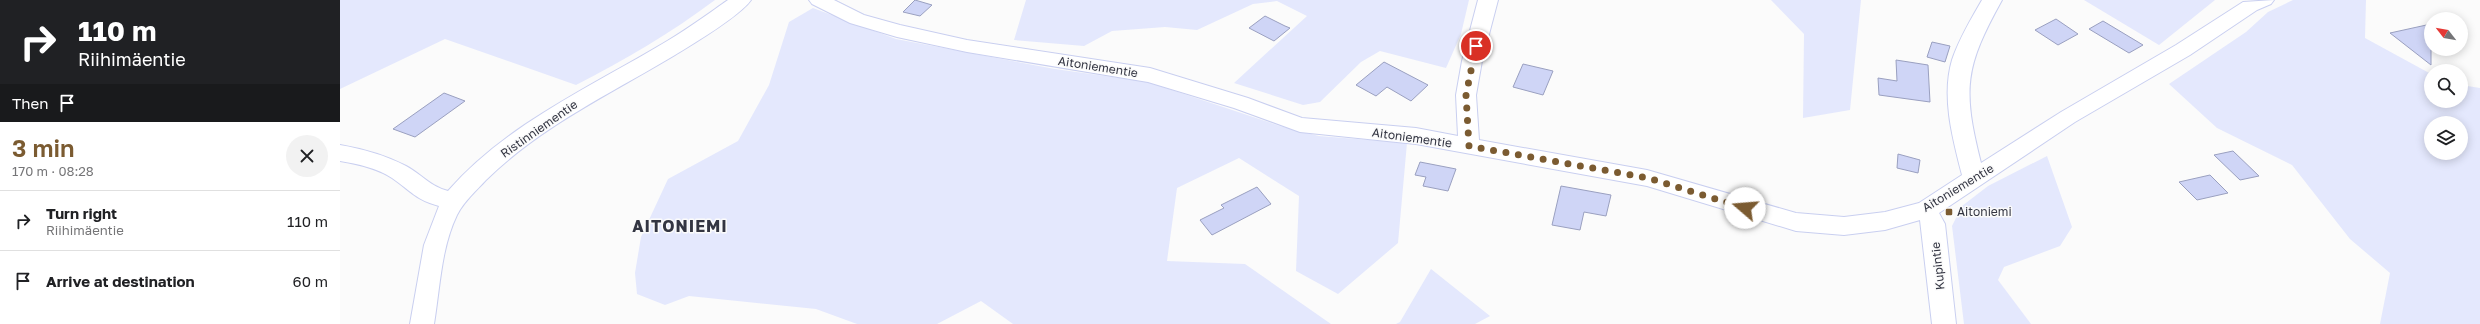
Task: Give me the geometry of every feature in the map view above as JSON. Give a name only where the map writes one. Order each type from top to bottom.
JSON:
[{"type":"street","name":"Ristinniementie","points":[[422,324],[434,253],[453,201],[481,171],[514,143],[562,111],[665,51],[741,0]]},
{"type":"street","name":"Aitoniementie","points":[[819,0],[857,19],[897,31],[967,46],[1150,75],[1241,103],[1300,125],[1416,136],[1648,178],[1796,222],[1844,226],[1885,221],[1926,210],[2068,117],[2183,50],[2250,6],[2264,0]]},
{"type":"street","points":[[1469,146],[1466,95],[1472,61],[1488,0]]},
{"type":"street","points":[[1974,179],[1965,143],[1958,84],[1960,68],[1978,25],[1992,0]]},
{"type":"street","points":[[340,153],[365,157],[399,172],[429,194],[453,201]]},
{"type":"street","name":"Kupintie","points":[[1926,210],[1933,224],[1944,324]]},
{"type":"shaded area","points":[[340,0],[715,0],[682,24],[647,46],[576,85],[445,39],[340,89]]},
{"type":"shaded area","points":[[1026,0],[1469,0],[1461,34],[1446,68],[1380,51],[1361,62],[1320,102],[1303,105],[1234,83],[1307,16],[1277,1],[1253,4],[1197,30],[1165,27],[1112,31],[1084,46],[1014,40]]},
{"type":"shaded area","points":[[1771,0],[1861,0],[1850,110],[1803,118],[1804,34]]},
{"type":"shaded area","points":[[2084,0],[2215,0],[2159,45]]},
{"type":"shaded area","points":[[2293,0],[2366,0],[2365,38],[2424,70],[2424,108],[2468,108],[2468,86],[2480,88],[2480,324],[2380,324],[2390,273],[2350,239],[2292,165],[2217,128],[2169,84],[2246,32],[2268,12]]},
{"type":"shaded area","points":[[813,8],[896,39],[1055,69],[1148,82],[1280,126],[1319,136],[1407,143],[1398,243],[1338,294],[1296,271],[1299,196],[1239,158],[1177,188],[1167,261],[1245,264],[1331,324],[1013,324],[981,301],[937,324],[857,324],[816,309],[689,296],[665,305],[637,294],[635,273],[641,237],[668,179],[738,141],[769,85],[789,22]]},
{"type":"shaded area","points":[[2047,156],[2072,227],[2060,246],[2004,267],[1998,280],[2031,324],[1964,324],[1952,226],[1962,206],[1988,186]]},
{"type":"shaded area","points":[[1431,269],[1490,316],[1475,324],[1396,324],[1400,322]]},
{"type":"building","points":[[915,0],[932,5],[920,16],[903,12]]},
{"type":"building","points":[[1265,16],[1290,28],[1274,41],[1249,28]]},
{"type":"building","points":[[2056,19],[2078,34],[2058,45],[2035,30]]},
{"type":"building","points":[[2103,21],[2143,45],[2129,53],[2089,29]]},
{"type":"building","points":[[2424,26],[2424,56],[2431,56],[2431,64],[2430,64],[2390,33]]},
{"type":"building","points":[[1932,42],[1950,46],[1945,62],[1927,57]]},
{"type":"building","points":[[1896,60],[1928,65],[1930,102],[1879,95],[1878,78],[1897,81]]},
{"type":"building","points":[[1384,62],[1428,85],[1411,101],[1387,87],[1376,96],[1356,85]]},
{"type":"building","points":[[1523,64],[1553,71],[1543,95],[1513,87]]},
{"type":"building","points":[[444,93],[465,101],[415,137],[393,129]]},
{"type":"building","points":[[2233,151],[2259,176],[2240,180],[2214,155]]},
{"type":"building","points":[[1898,154],[1920,160],[1918,173],[1897,168]]},
{"type":"building","points":[[1420,162],[1456,169],[1448,191],[1423,186],[1426,177],[1415,175]]},
{"type":"building","points":[[2210,175],[2228,193],[2197,200],[2179,182]]},
{"type":"building","points":[[1561,186],[1611,195],[1606,216],[1584,212],[1580,230],[1552,225]]},
{"type":"building","points":[[1257,187],[1271,204],[1212,235],[1200,220],[1224,208],[1221,205]]},
{"type":"place","name":"Aitoniemi","points":[[1949,212]]},
{"type":"district","name":"AITONIEMI","points":[[680,226]]},
{"type":"route","points":[[1476,46],[1466,95],[1469,146],[1648,178],[1745,208]]}]
